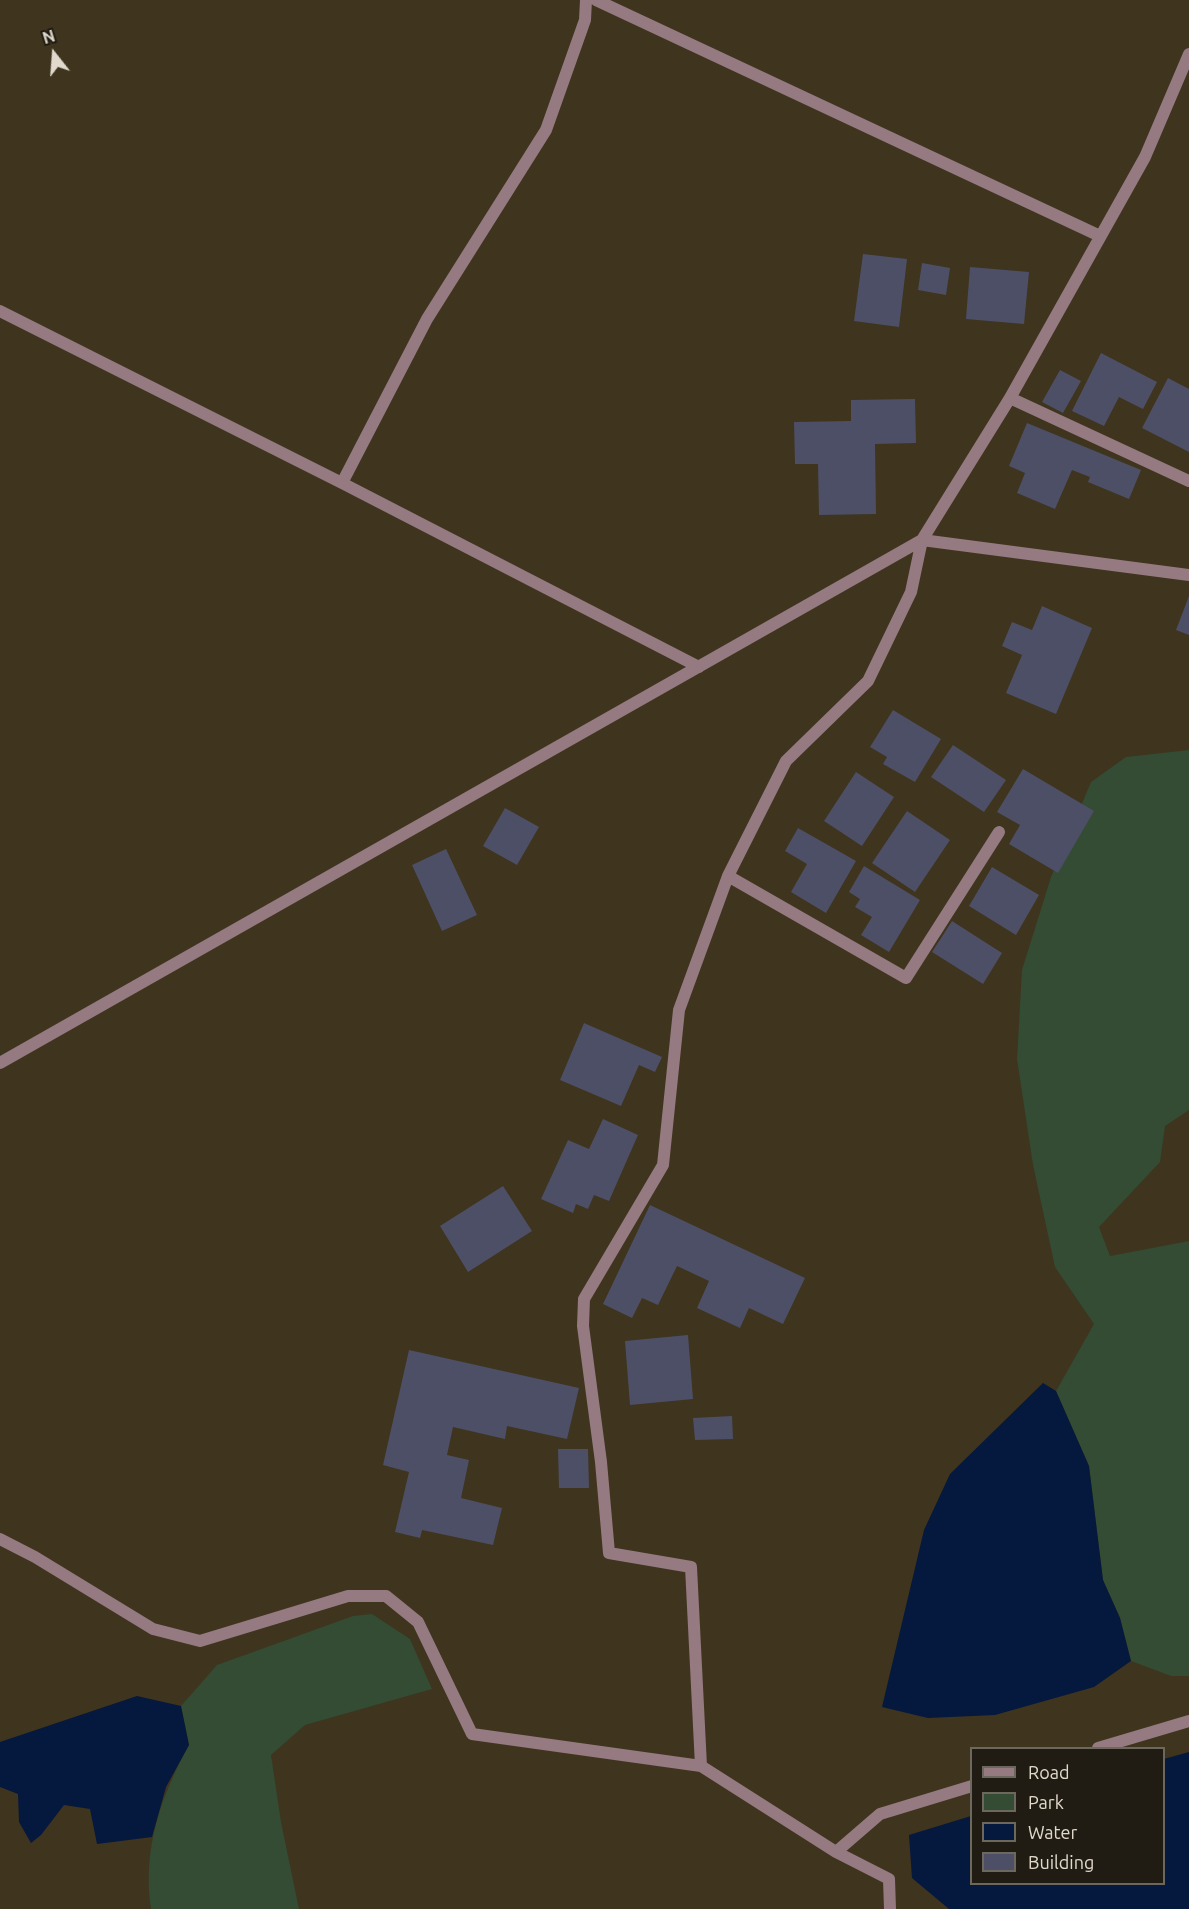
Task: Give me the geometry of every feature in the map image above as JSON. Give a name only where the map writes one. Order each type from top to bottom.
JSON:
[{"type":"street","points":[[342,483],[427,320],[546,130],[585,20],[586,0]]},
{"type":"street","points":[[596,0],[1100,236]]},
{"type":"street","points":[[701,1766],[691,1567],[609,1553],[601,1462],[583,1326],[584,1299],[663,1165],[679,1010],[729,876],[786,761],[868,681],[911,592],[922,540],[1010,398],[1146,157],[1189,54]]},
{"type":"street","points":[[0,311],[342,483],[699,667]]},
{"type":"street","points":[[1010,398],[1189,481]]},
{"type":"street","points":[[0,1063],[922,540],[1189,575]]},
{"type":"street","points":[[729,876],[906,978],[999,832]]},
{"type":"street","points":[[0,1539],[35,1557],[153,1629],[200,1641],[348,1596],[386,1596],[418,1622],[472,1734],[701,1766],[836,1852],[889,1879],[890,1909]]},
{"type":"street","points":[[1104,1747],[1189,1721]]},
{"type":"street","points":[[836,1852],[880,1814],[970,1787]]},
{"type":"green space","points":[[1189,750],[1189,1110],[1165,1126],[1160,1162],[1099,1227],[1110,1256],[1189,1241],[1189,1676],[1171,1676],[1131,1661],[1120,1618],[1103,1580],[1089,1466],[1056,1391],[1094,1324],[1055,1267],[1033,1165],[1017,1059],[1022,970],[1051,877],[1091,782],[1126,757]]},
{"type":"green space","points":[[372,1614],[410,1639],[432,1689],[305,1725],[271,1755],[281,1822],[299,1909],[151,1909],[149,1865],[156,1824],[162,1803],[189,1745],[181,1706],[217,1665],[353,1616]]},
{"type":"water","points":[[1043,1383],[1056,1391],[1089,1466],[1103,1580],[1120,1618],[1131,1661],[1094,1687],[995,1715],[928,1718],[882,1707],[924,1530],[950,1474]]},
{"type":"water","points":[[137,1696],[181,1706],[189,1745],[166,1787],[152,1837],[97,1844],[90,1809],[64,1805],[41,1835],[31,1843],[19,1822],[18,1794],[0,1787],[0,1742]]},
{"type":"water","points":[[1189,1752],[1189,1909],[949,1909],[912,1878],[909,1835],[970,1816],[970,1885],[1165,1885],[1165,1759]]},
{"type":"building","points":[[863,254],[907,259],[899,327],[854,321]]},
{"type":"building","points":[[922,263],[950,268],[946,295],[918,290]]},
{"type":"building","points":[[970,267],[1029,272],[1024,324],[966,319]]},
{"type":"building","points":[[1101,353],[1157,382],[1143,409],[1119,397],[1104,426],[1072,411]]},
{"type":"building","points":[[1060,370],[1081,381],[1063,413],[1042,402]]},
{"type":"building","points":[[1168,378],[1189,389],[1189,452],[1142,428]]},
{"type":"building","points":[[915,399],[916,443],[875,444],[876,514],[819,515],[818,464],[795,464],[794,422],[851,421],[851,400]]},
{"type":"building","points":[[1027,423],[1141,470],[1129,499],[1088,482],[1090,477],[1072,470],[1055,509],[1017,493],[1025,473],[1009,466]]},
{"type":"building","points":[[1189,596],[1189,635],[1176,630]]},
{"type":"building","points":[[1042,606],[1092,628],[1056,714],[1006,693],[1022,655],[1002,646],[1012,622],[1032,630]]},
{"type":"building","points":[[893,710],[941,739],[915,782],[883,764],[887,757],[870,747]]},
{"type":"building","points":[[953,745],[1006,780],[984,812],[931,777]]},
{"type":"building","points":[[1023,769],[1094,811],[1058,873],[1009,844],[1020,825],[997,812]]},
{"type":"building","points":[[856,772],[894,797],[862,846],[824,821]]},
{"type":"building","points":[[505,808],[539,827],[517,865],[483,846]]},
{"type":"building","points":[[907,811],[950,840],[915,892],[872,863]]},
{"type":"building","points":[[798,828],[856,861],[826,913],[791,892],[807,864],[785,851]]},
{"type":"building","points":[[446,849],[477,915],[442,931],[412,865]]},
{"type":"building","points":[[864,866],[920,900],[889,952],[861,935],[872,917],[855,907],[860,899],[849,892]]},
{"type":"building","points":[[992,867],[1039,895],[1016,935],[969,906]]},
{"type":"building","points":[[952,921],[1002,953],[983,984],[932,952]]},
{"type":"building","points":[[584,1023],[662,1057],[655,1072],[639,1065],[621,1106],[560,1080]]},
{"type":"building","points":[[603,1119],[638,1135],[609,1201],[594,1195],[588,1209],[576,1204],[573,1213],[541,1199],[568,1140],[589,1149]]},
{"type":"building","points":[[503,1186],[532,1231],[468,1272],[440,1226]]},
{"type":"building","points":[[650,1205],[805,1278],[783,1324],[749,1308],[740,1328],[697,1308],[709,1281],[677,1266],[658,1305],[642,1298],[632,1318],[603,1304]]},
{"type":"building","points":[[688,1335],[693,1399],[630,1405],[625,1341]]},
{"type":"building","points":[[409,1350],[579,1388],[567,1439],[507,1426],[505,1439],[453,1427],[447,1455],[469,1460],[461,1498],[502,1508],[493,1545],[422,1530],[420,1538],[395,1532],[409,1472],[383,1465]]},
{"type":"building","points":[[732,1416],[733,1439],[695,1440],[693,1418]]},
{"type":"building","points":[[558,1449],[588,1449],[589,1488],[559,1488]]}]
